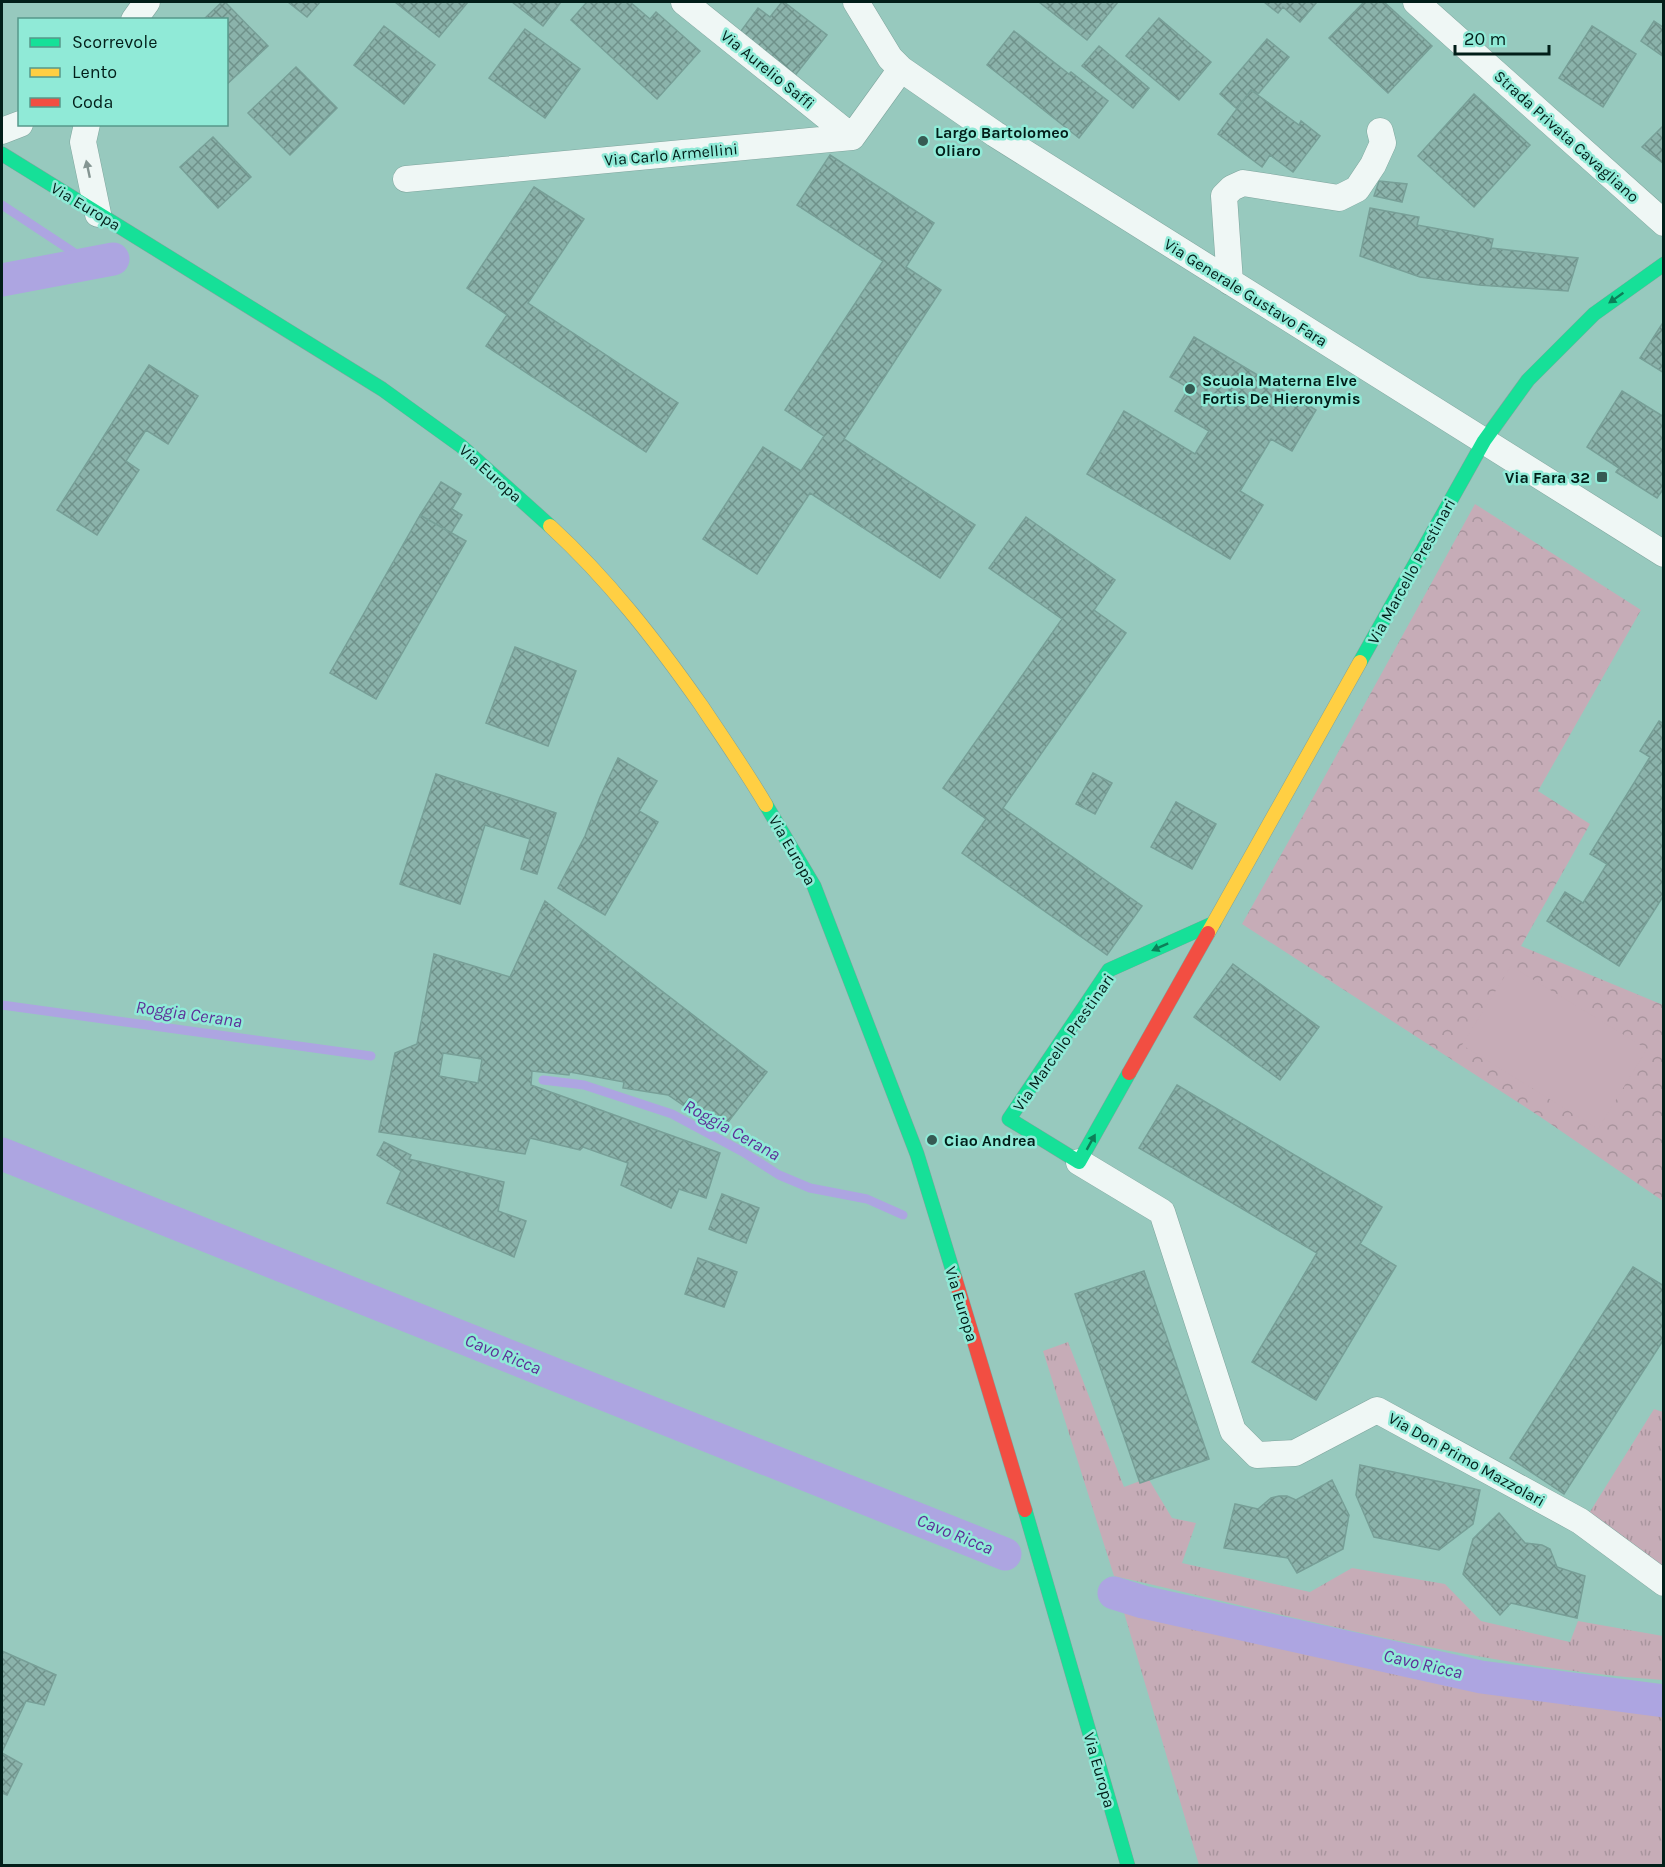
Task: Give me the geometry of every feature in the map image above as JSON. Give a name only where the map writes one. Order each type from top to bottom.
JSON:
[{"type":"main road","name":"Via Europa","points":[[2,154],[382,389],[461,446],[583,556],[662,650],[747,772],[814,886],[917,1154],[1053,1604],[1128,1866]]},
{"type":"main road","name":"Via Marcello Prestinari","points":[[1214,923],[1108,970],[1009,1119],[1079,1162],[1214,923],[1484,441],[1528,380],[1594,314],[1664,264]]},
{"type":"street","points":[[135,18],[147,2]]},
{"type":"street","name":"Via Aurelio Saffi","points":[[684,2],[852,137]]},
{"type":"street","name":"Via Generale Gustavo Fara","points":[[856,2],[890,58],[901,69],[994,134],[1664,554]]},
{"type":"street","name":"Strada Privata Cavagliano","points":[[1416,2],[1664,223]]},
{"type":"street","points":[[852,137],[901,69]]},
{"type":"street","points":[[2,131],[18,125]]},
{"type":"street","points":[[87,126],[83,142],[98,214]]},
{"type":"street","points":[[1230,282],[1224,196],[1232,188],[1243,183],[1339,198],[1357,189],[1373,165],[1383,143],[1380,131]]},
{"type":"street","name":"Via Carlo Armellini","points":[[406,179],[852,137]]},
{"type":"street","name":"Via Don Primo Mazzolari","points":[[1079,1162],[1162,1212],[1233,1431],[1257,1455],[1295,1453],[1377,1410],[1580,1521],[1664,1582]]},
{"type":"green space","points":[[1475,504],[1641,610],[1538,791],[1590,824],[1521,946],[1663,1005],[1663,1201],[1539,1116],[1242,924]]},
{"type":"green space","points":[[1511,966],[1647,1049],[1598,1129],[1462,1045]]},
{"type":"green space","points":[[1068,1342],[1124,1487],[1148,1478],[1172,1518],[1196,1523],[1182,1563],[1310,1592],[1352,1568],[1445,1584],[1481,1621],[1570,1642],[1578,1621],[1663,1636],[1663,1680],[1524,1664],[1456,1652],[1114,1576],[1043,1351]]},
{"type":"green space","points":[[1654,1409],[1663,1412],[1663,1568],[1588,1515]]},
{"type":"green space","points":[[1122,1606],[1347,1662],[1527,1695],[1663,1714],[1663,1865],[1199,1865]]},
{"type":"building","points":[[222,2],[225,2],[268,46],[228,83],[228,18],[205,18]]},
{"type":"building","points":[[288,2],[320,2],[307,17]]},
{"type":"building","points":[[395,2],[468,2],[439,37]]},
{"type":"building","points":[[512,2],[561,2],[543,26]]},
{"type":"building","points":[[587,2],[630,2],[650,19],[656,12],[700,51],[657,99],[571,20]]},
{"type":"building","points":[[782,2],[827,35],[793,78],[738,35],[758,8],[770,17]]},
{"type":"building","points":[[1039,2],[1118,2],[1087,40]]},
{"type":"building","points":[[1264,2],[1317,2],[1300,22],[1283,7],[1278,13]]},
{"type":"building","points":[[1364,2],[1384,2],[1432,46],[1388,93],[1329,38]]},
{"type":"building","points":[[1159,18],[1211,62],[1179,100],[1126,56]]},
{"type":"building","points":[[1654,21],[1664,28],[1664,57],[1641,41]]},
{"type":"building","points":[[384,26],[435,65],[404,104],[354,65]]},
{"type":"building","points":[[1592,26],[1636,54],[1603,107],[1559,78]]},
{"type":"building","points":[[525,29],[580,69],[545,118],[489,78]]},
{"type":"building","points":[[1014,31],[1108,101],[1079,138],[987,65]]},
{"type":"building","points":[[1267,39],[1289,57],[1258,94],[1251,90],[1237,109],[1220,94]]},
{"type":"building","points":[[1099,46],[1149,88],[1133,108],[1082,66]]},
{"type":"building","points":[[296,67],[337,108],[290,155],[248,113]]},
{"type":"building","points":[[1251,90],[1299,125],[1301,121],[1320,136],[1293,172],[1270,155],[1262,167],[1218,134]]},
{"type":"building","points":[[1474,94],[1530,145],[1474,207],[1418,156]]},
{"type":"building","points":[[1664,125],[1664,164],[1642,147]]},
{"type":"building","points":[[213,137],[251,177],[218,208],[180,167]]},
{"type":"building","points":[[830,155],[934,223],[906,267],[941,290],[844,439],[975,525],[940,578],[810,493],[757,574],[703,539],[763,447],[801,471],[824,436],[785,410],[883,261],[797,205]]},
{"type":"building","points":[[1379,181],[1407,184],[1402,202],[1374,196]]},
{"type":"building","points":[[534,187],[584,219],[528,303],[678,403],[646,452],[486,346],[507,315],[467,288]]},
{"type":"building","points":[[1370,208],[1419,217],[1417,225],[1493,239],[1491,248],[1578,258],[1568,291],[1479,285],[1420,277],[1360,256]]},
{"type":"building","points":[[1664,321],[1664,373],[1640,358]]},
{"type":"building","points":[[1194,337],[1316,410],[1292,451],[1271,439],[1240,491],[1263,505],[1230,559],[1087,474],[1124,411],[1195,454],[1209,431],[1175,411],[1189,388],[1170,377]]},
{"type":"building","points":[[149,365],[198,396],[168,444],[146,430],[126,461],[139,470],[97,535],[57,510]]},
{"type":"building","points":[[1622,391],[1664,417],[1664,488],[1657,498],[1616,472],[1619,468],[1587,447]]},
{"type":"building","points":[[441,482],[461,494],[452,509],[462,515],[451,533],[420,515]]},
{"type":"building","points":[[420,515],[466,541],[376,699],[330,673]]},
{"type":"building","points":[[1026,517],[1115,580],[1094,610],[1126,633],[1003,808],[1142,906],[1107,955],[962,853],[986,819],[943,788],[1062,619],[989,568]]},
{"type":"building","points":[[515,647],[576,671],[548,746],[486,723]]},
{"type":"building","points":[[1659,721],[1664,724],[1664,895],[1619,966],[1547,921],[1565,892],[1583,903],[1607,864],[1590,854],[1650,757],[1640,751]]},
{"type":"building","points":[[618,758],[657,781],[639,811],[658,822],[605,915],[558,888],[585,836]]},
{"type":"building","points":[[1093,773],[1112,783],[1095,814],[1076,804]]},
{"type":"building","points":[[436,774],[556,813],[537,874],[521,869],[530,839],[485,825],[460,904],[400,884]]},
{"type":"building","points":[[1176,802],[1216,824],[1192,869],[1151,847]]},
{"type":"building","points":[[545,901],[767,1072],[721,1131],[668,1095],[623,1088],[624,1082],[570,1072],[569,1075],[532,1071],[531,1085],[720,1153],[706,1198],[679,1189],[671,1208],[621,1185],[628,1163],[583,1147],[580,1150],[530,1138],[525,1154],[379,1132],[395,1053],[417,1044],[434,954],[510,977]],"holes":[[[443,1053],[482,1059],[478,1083],[439,1076]]]},
{"type":"building","points":[[1233,964],[1319,1027],[1280,1080],[1194,1017]]},
{"type":"building","points":[[1177,1085],[1382,1207],[1360,1244],[1396,1266],[1316,1400],[1252,1362],[1317,1253],[1139,1148]]},
{"type":"building","points":[[384,1142],[411,1155],[409,1159],[504,1182],[498,1211],[526,1221],[514,1257],[387,1203],[401,1171],[377,1155]]},
{"type":"building","points":[[722,1194],[759,1208],[746,1243],[709,1229]]},
{"type":"building","points":[[698,1258],[737,1272],[724,1307],[685,1294]]},
{"type":"building","points":[[1633,1267],[1664,1286],[1664,1339],[1564,1494],[1510,1458]]},
{"type":"building","points":[[1144,1271],[1209,1459],[1140,1483],[1075,1294]]},
{"type":"building","points":[[1360,1465],[1480,1490],[1473,1524],[1439,1550],[1374,1537],[1356,1495]]},
{"type":"building","points":[[1332,1480],[1349,1515],[1343,1549],[1297,1573],[1288,1558],[1224,1548],[1235,1504],[1258,1509],[1271,1498],[1279,1496],[1287,1496],[1296,1500]]},
{"type":"building","points":[[1499,1513],[1525,1543],[1542,1545],[1550,1549],[1557,1567],[1585,1576],[1577,1618],[1511,1603],[1500,1615],[1463,1574],[1473,1539]]},
{"type":"building","points":[[2,1651],[56,1675],[44,1705],[26,1701],[2,1752]]},
{"type":"building","points":[[2,1753],[22,1764],[7,1795],[2,1793]]},
{"type":"waterway","points":[[2,205],[90,263]]},
{"type":"waterway","points":[[2,280],[113,259]]},
{"type":"waterway","name":"Roggia Cerana","points":[[2,1005],[371,1056]]},
{"type":"waterway","name":"Roggia Cerana","points":[[543,1080],[584,1085],[672,1114],[743,1152],[779,1175],[810,1188],[867,1199],[903,1215]]},
{"type":"waterway","name":"Cavo Ricca","points":[[2,1154],[1005,1554]]},
{"type":"waterway","name":"Cavo Ricca","points":[[1114,1593],[1143,1602],[1481,1677],[1664,1701]]},
{"type":"traffic: fast","points":[[2,154],[382,389],[461,446],[550,526]]},
{"type":"traffic: fast","points":[[1360,662],[1484,441],[1528,380],[1594,314],[1664,264]]},
{"type":"traffic: fast","points":[[766,805],[814,886],[917,1154],[955,1278]]},
{"type":"traffic: fast","points":[[1129,1073],[1079,1162],[1009,1119],[1109,970],[1214,923]]},
{"type":"traffic: fast","points":[[1025,1510],[1128,1866]]},
{"type":"traffic: slow","points":[[550,526],[592,567],[667,657],[766,805]]},
{"type":"traffic: slow","points":[[1208,933],[1360,662]]},
{"type":"traffic: jam","points":[[1129,1073],[1208,933]]},
{"type":"traffic: jam","points":[[955,1278],[1025,1510]]},
{"type":"place","name":"Largo Bartolomeo Oliaro","points":[[923,141]]},
{"type":"place","name":"Scuola Materna Elve Fortis De Hieronymis","points":[[1190,389]]},
{"type":"place","name":"Via Fara 32","points":[[1602,477]]},
{"type":"place","name":"Ciao Andrea","points":[[932,1140]]}]
